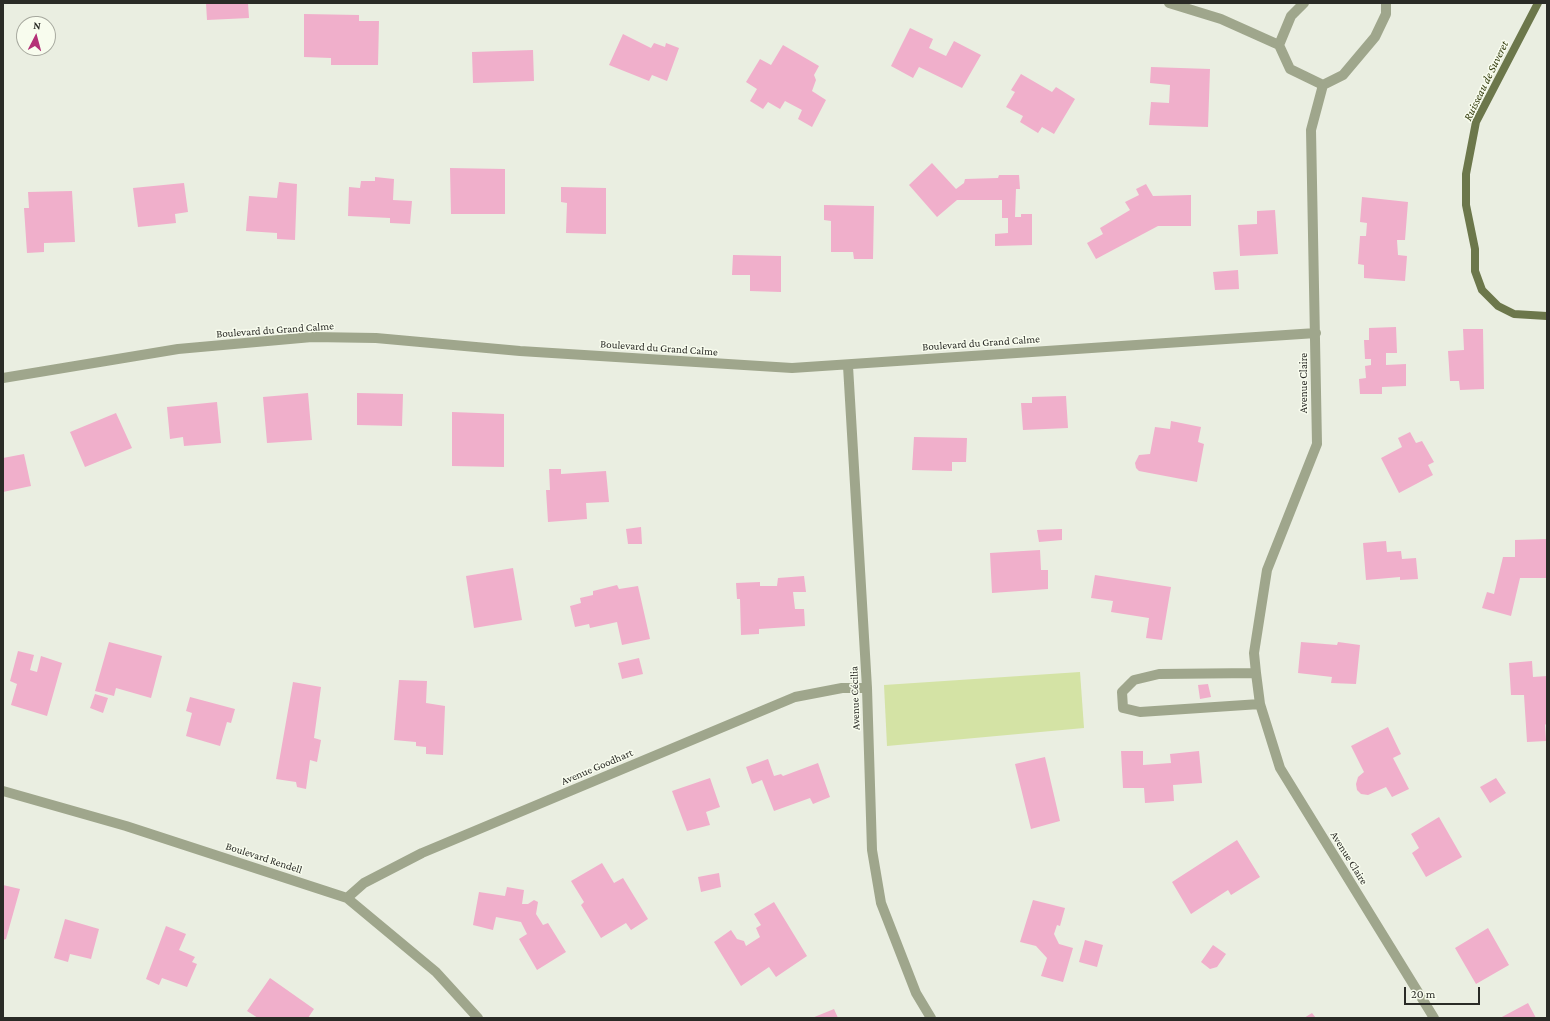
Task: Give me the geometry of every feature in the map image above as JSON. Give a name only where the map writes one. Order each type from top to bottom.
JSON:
[{"type":"street","points":[[1169,3],[1221,19],[1279,45],[1290,69],[1323,84],[1343,75],[1375,38],[1386,14],[1386,3]]},
{"type":"street","points":[[1279,45],[1291,16],[1304,3]]},
{"type":"street","name":"Avenue Claire","points":[[1323,84],[1311,130],[1317,444],[1267,570],[1254,653],[1256,673],[1260,704],[1280,768],[1434,1018]]},
{"type":"street","name":"Boulevard du Grand Calme","points":[[3,378],[178,349],[312,337],[376,338],[520,351],[792,368],[848,366],[912,359],[1316,333]]},
{"type":"street","name":"Avenue Cécilia","points":[[848,366],[867,688],[872,850],[881,903],[916,993],[931,1018]]},
{"type":"street","points":[[1256,673],[1159,674],[1134,680],[1122,692],[1123,708],[1140,712],[1260,704]]},
{"type":"street","name":"Avenue Goodhart","points":[[347,898],[364,883],[422,853],[795,697],[842,688],[867,688]]},
{"type":"street","name":"Boulevard Rendell","points":[[3,791],[126,826],[347,898],[436,972],[478,1018]]},
{"type":"green space","points":[[1080,672],[1084,728],[887,746],[884,685]]},
{"type":"building","points":[[206,3],[248,3],[249,18],[207,20]]},
{"type":"building","points":[[304,14],[359,15],[359,21],[379,21],[378,65],[331,65],[331,58],[304,57]]},
{"type":"building","points":[[910,28],[933,39],[929,48],[946,56],[954,41],[981,55],[962,88],[919,67],[913,78],[891,66]]},
{"type":"building","points":[[623,34],[651,48],[654,43],[665,47],[666,43],[679,48],[667,81],[652,75],[649,81],[609,65]]},
{"type":"building","points":[[783,45],[819,66],[814,75],[816,80],[812,91],[826,100],[812,127],[798,119],[802,110],[785,101],[780,109],[768,102],[763,109],[750,101],[757,89],[746,82],[760,59],[771,65]]},
{"type":"building","points":[[533,50],[534,81],[473,83],[472,52]]},
{"type":"building","points":[[1151,67],[1210,69],[1208,127],[1149,125],[1151,102],[1169,103],[1170,85],[1150,83]]},
{"type":"building","points":[[1021,74],[1052,92],[1056,87],[1075,99],[1054,134],[1042,127],[1038,133],[1020,122],[1023,116],[1006,107],[1015,92],[1011,90]]},
{"type":"building","points":[[932,163],[956,189],[964,183],[965,179],[998,178],[999,175],[1019,175],[1020,189],[1016,189],[1015,217],[1021,217],[1021,214],[1032,214],[1032,245],[995,246],[995,234],[1008,233],[1008,218],[1002,218],[1002,200],[957,200],[937,217],[909,185]]},
{"type":"building","points":[[450,168],[505,169],[505,214],[451,214]]},
{"type":"building","points":[[375,177],[394,179],[393,200],[412,201],[410,224],[390,223],[390,218],[348,216],[349,187],[360,188],[361,181],[375,181]]},
{"type":"building","points":[[279,182],[297,184],[295,240],[277,239],[277,233],[246,231],[249,196],[277,198]]},
{"type":"building","points":[[184,183],[188,212],[175,214],[176,223],[138,227],[133,188]]},
{"type":"building","points":[[1146,184],[1153,196],[1191,195],[1191,226],[1158,226],[1096,259],[1087,243],[1103,234],[1100,228],[1130,210],[1125,202],[1139,195],[1136,189]]},
{"type":"building","points":[[561,187],[606,188],[606,234],[566,233],[567,203],[561,202]]},
{"type":"building","points":[[72,191],[75,242],[44,243],[44,252],[27,253],[24,208],[29,208],[28,192]]},
{"type":"building","points":[[1362,197],[1408,202],[1405,240],[1397,240],[1398,255],[1407,256],[1405,281],[1364,278],[1364,265],[1358,264],[1360,236],[1366,236],[1367,223],[1360,222]]},
{"type":"building","points":[[824,205],[874,206],[873,259],[854,259],[853,252],[831,252],[831,221],[824,220]]},
{"type":"building","points":[[1275,210],[1278,254],[1240,256],[1238,225],[1257,224],[1257,211]]},
{"type":"building","points":[[733,255],[781,256],[781,292],[750,291],[750,275],[732,275]]},
{"type":"building","points":[[1238,270],[1239,289],[1215,290],[1213,272]]},
{"type":"building","points":[[1396,327],[1397,353],[1386,353],[1386,365],[1406,364],[1406,386],[1382,387],[1382,394],[1360,394],[1359,379],[1366,378],[1365,366],[1371,365],[1371,359],[1365,359],[1364,340],[1369,340],[1369,328]]},
{"type":"building","points":[[1463,329],[1483,329],[1484,389],[1460,390],[1459,381],[1450,381],[1448,351],[1464,350]]},
{"type":"building","points":[[308,393],[312,440],[267,443],[263,397]]},
{"type":"building","points":[[357,393],[403,394],[402,426],[357,425]]},
{"type":"building","points":[[1066,396],[1068,428],[1023,430],[1021,403],[1032,403],[1032,397]]},
{"type":"building","points":[[217,402],[221,443],[184,446],[183,437],[170,439],[167,407]]},
{"type":"building","points":[[452,412],[504,414],[504,467],[452,466]]},
{"type":"building","points":[[116,413],[132,448],[85,467],[70,432]]},
{"type":"building","points":[[1171,421],[1201,427],[1198,442],[1204,444],[1197,482],[1139,471],[1136,468],[1135,463],[1139,455],[1150,454],[1155,427],[1170,429]]},
{"type":"building","points":[[1410,432],[1416,443],[1422,441],[1434,462],[1428,465],[1433,475],[1399,493],[1381,458],[1402,447],[1398,438]]},
{"type":"building","points":[[914,437],[967,438],[966,462],[952,462],[952,471],[912,470]]},
{"type":"building","points":[[24,454],[31,486],[3,492],[3,458]]},
{"type":"building","points":[[549,469],[561,469],[561,474],[606,471],[609,502],[586,503],[587,519],[548,522],[546,490],[550,490]]},
{"type":"building","points":[[641,527],[642,544],[628,544],[626,529]]},
{"type":"building","points":[[1062,529],[1062,540],[1039,542],[1037,530]]},
{"type":"building","points":[[1547,539],[1547,578],[1520,578],[1511,616],[1482,608],[1487,592],[1494,594],[1503,557],[1515,557],[1515,540]]},
{"type":"building","points":[[1386,541],[1387,552],[1401,551],[1402,559],[1416,558],[1418,579],[1400,580],[1400,577],[1366,580],[1363,543]]},
{"type":"building","points":[[1040,550],[1041,570],[1048,570],[1048,589],[992,593],[990,553]]},
{"type":"building","points":[[513,568],[522,620],[474,628],[466,576]]},
{"type":"building","points":[[1095,575],[1171,587],[1162,640],[1146,638],[1149,618],[1111,612],[1113,601],[1091,598]]},
{"type":"building","points":[[804,576],[806,592],[793,592],[795,609],[804,609],[805,626],[759,629],[759,634],[741,635],[740,599],[737,599],[736,583],[760,582],[760,586],[777,586],[778,578]]},
{"type":"building","points":[[617,585],[619,589],[638,586],[650,639],[622,645],[617,622],[590,628],[589,624],[575,627],[570,606],[581,603],[580,598],[593,595],[593,591]]},
{"type":"building","points":[[109,642],[162,656],[151,698],[116,688],[114,696],[95,691]]},
{"type":"building","points":[[1301,642],[1337,645],[1338,642],[1360,645],[1356,684],[1331,683],[1332,677],[1298,673]]},
{"type":"building","points":[[18,651],[34,655],[30,670],[37,672],[41,656],[62,663],[47,716],[11,705],[17,684],[10,681]]},
{"type":"building","points":[[639,658],[643,674],[622,679],[618,663]]},
{"type":"building","points":[[1532,661],[1533,677],[1547,676],[1547,723],[1545,725],[1546,741],[1527,742],[1524,695],[1511,695],[1509,663]]},
{"type":"building","points":[[399,680],[427,681],[426,703],[445,706],[443,755],[426,754],[426,747],[416,746],[416,742],[394,740]]},
{"type":"building","points":[[293,682],[321,687],[314,738],[321,740],[317,762],[310,760],[306,789],[297,787],[296,782],[276,779]]},
{"type":"building","points":[[1208,684],[1211,697],[1200,699],[1198,685]]},
{"type":"building","points":[[95,694],[108,698],[103,713],[90,708]]},
{"type":"building","points":[[190,697],[235,709],[231,723],[227,722],[220,746],[186,736],[192,713],[186,711]]},
{"type":"building","points":[[1388,727],[1401,754],[1393,758],[1409,789],[1392,797],[1386,787],[1368,795],[1361,794],[1357,790],[1356,784],[1358,777],[1364,772],[1351,746]]},
{"type":"building","points":[[1121,751],[1143,751],[1143,765],[1171,763],[1170,754],[1199,751],[1202,783],[1173,785],[1174,801],[1145,803],[1144,788],[1123,788]]},
{"type":"building","points":[[1045,757],[1060,821],[1031,829],[1015,764]]},
{"type":"building","points":[[768,759],[774,776],[781,774],[783,776],[818,763],[830,797],[813,804],[810,798],[774,811],[762,780],[752,784],[746,767]]},
{"type":"building","points":[[710,778],[720,807],[706,812],[710,825],[687,831],[672,791]]},
{"type":"building","points":[[1496,778],[1506,793],[1490,803],[1480,787]]},
{"type":"building","points":[[1439,817],[1462,857],[1426,877],[1412,853],[1419,848],[1411,834]]},
{"type":"building","points":[[1237,840],[1260,877],[1231,895],[1228,890],[1191,914],[1172,882]]},
{"type":"building","points":[[602,863],[614,883],[623,878],[648,919],[631,930],[626,923],[601,938],[581,905],[584,902],[571,881]]},
{"type":"building","points":[[719,873],[721,887],[701,892],[698,877]]},
{"type":"building","points":[[3,885],[20,889],[6,939],[3,940]]},
{"type":"building","points":[[507,887],[524,890],[522,904],[528,904],[534,900],[538,902],[536,914],[543,925],[548,923],[566,952],[537,970],[519,939],[527,934],[521,922],[496,917],[493,930],[473,925],[479,892],[505,896]]},
{"type":"building","points":[[1033,900],[1065,908],[1060,926],[1057,925],[1054,934],[1059,944],[1073,948],[1063,982],[1041,976],[1047,958],[1036,946],[1020,942]]},
{"type":"building","points":[[774,902],[807,956],[776,977],[769,967],[741,986],[714,942],[731,930],[737,939],[744,941],[746,946],[760,937],[756,928],[761,925],[754,914]]},
{"type":"building","points":[[65,919],[99,929],[91,959],[70,954],[68,962],[54,958]]},
{"type":"building","points":[[166,926],[186,934],[179,950],[195,957],[192,962],[197,964],[187,987],[162,978],[159,985],[146,979]]},
{"type":"building","points":[[1488,928],[1509,965],[1476,984],[1455,948]]},
{"type":"building","points":[[1085,940],[1103,945],[1097,967],[1079,962]]},
{"type":"building","points":[[1213,945],[1226,954],[1217,967],[1210,969],[1201,962]]},
{"type":"building","points":[[270,978],[314,1009],[308,1018],[258,1018],[247,1011]]},
{"type":"building","points":[[1528,1003],[1536,1018],[1500,1018]]},
{"type":"building","points":[[834,1009],[838,1018],[812,1018]]},
{"type":"building","points":[[1312,1013],[1316,1018],[1304,1018]]},
{"type":"waterway","name":"Ruisseau de Suveret","points":[[1538,3],[1476,122],[1466,174],[1466,205],[1475,249],[1475,271],[1482,290],[1498,306],[1514,314],[1547,316]]}]
